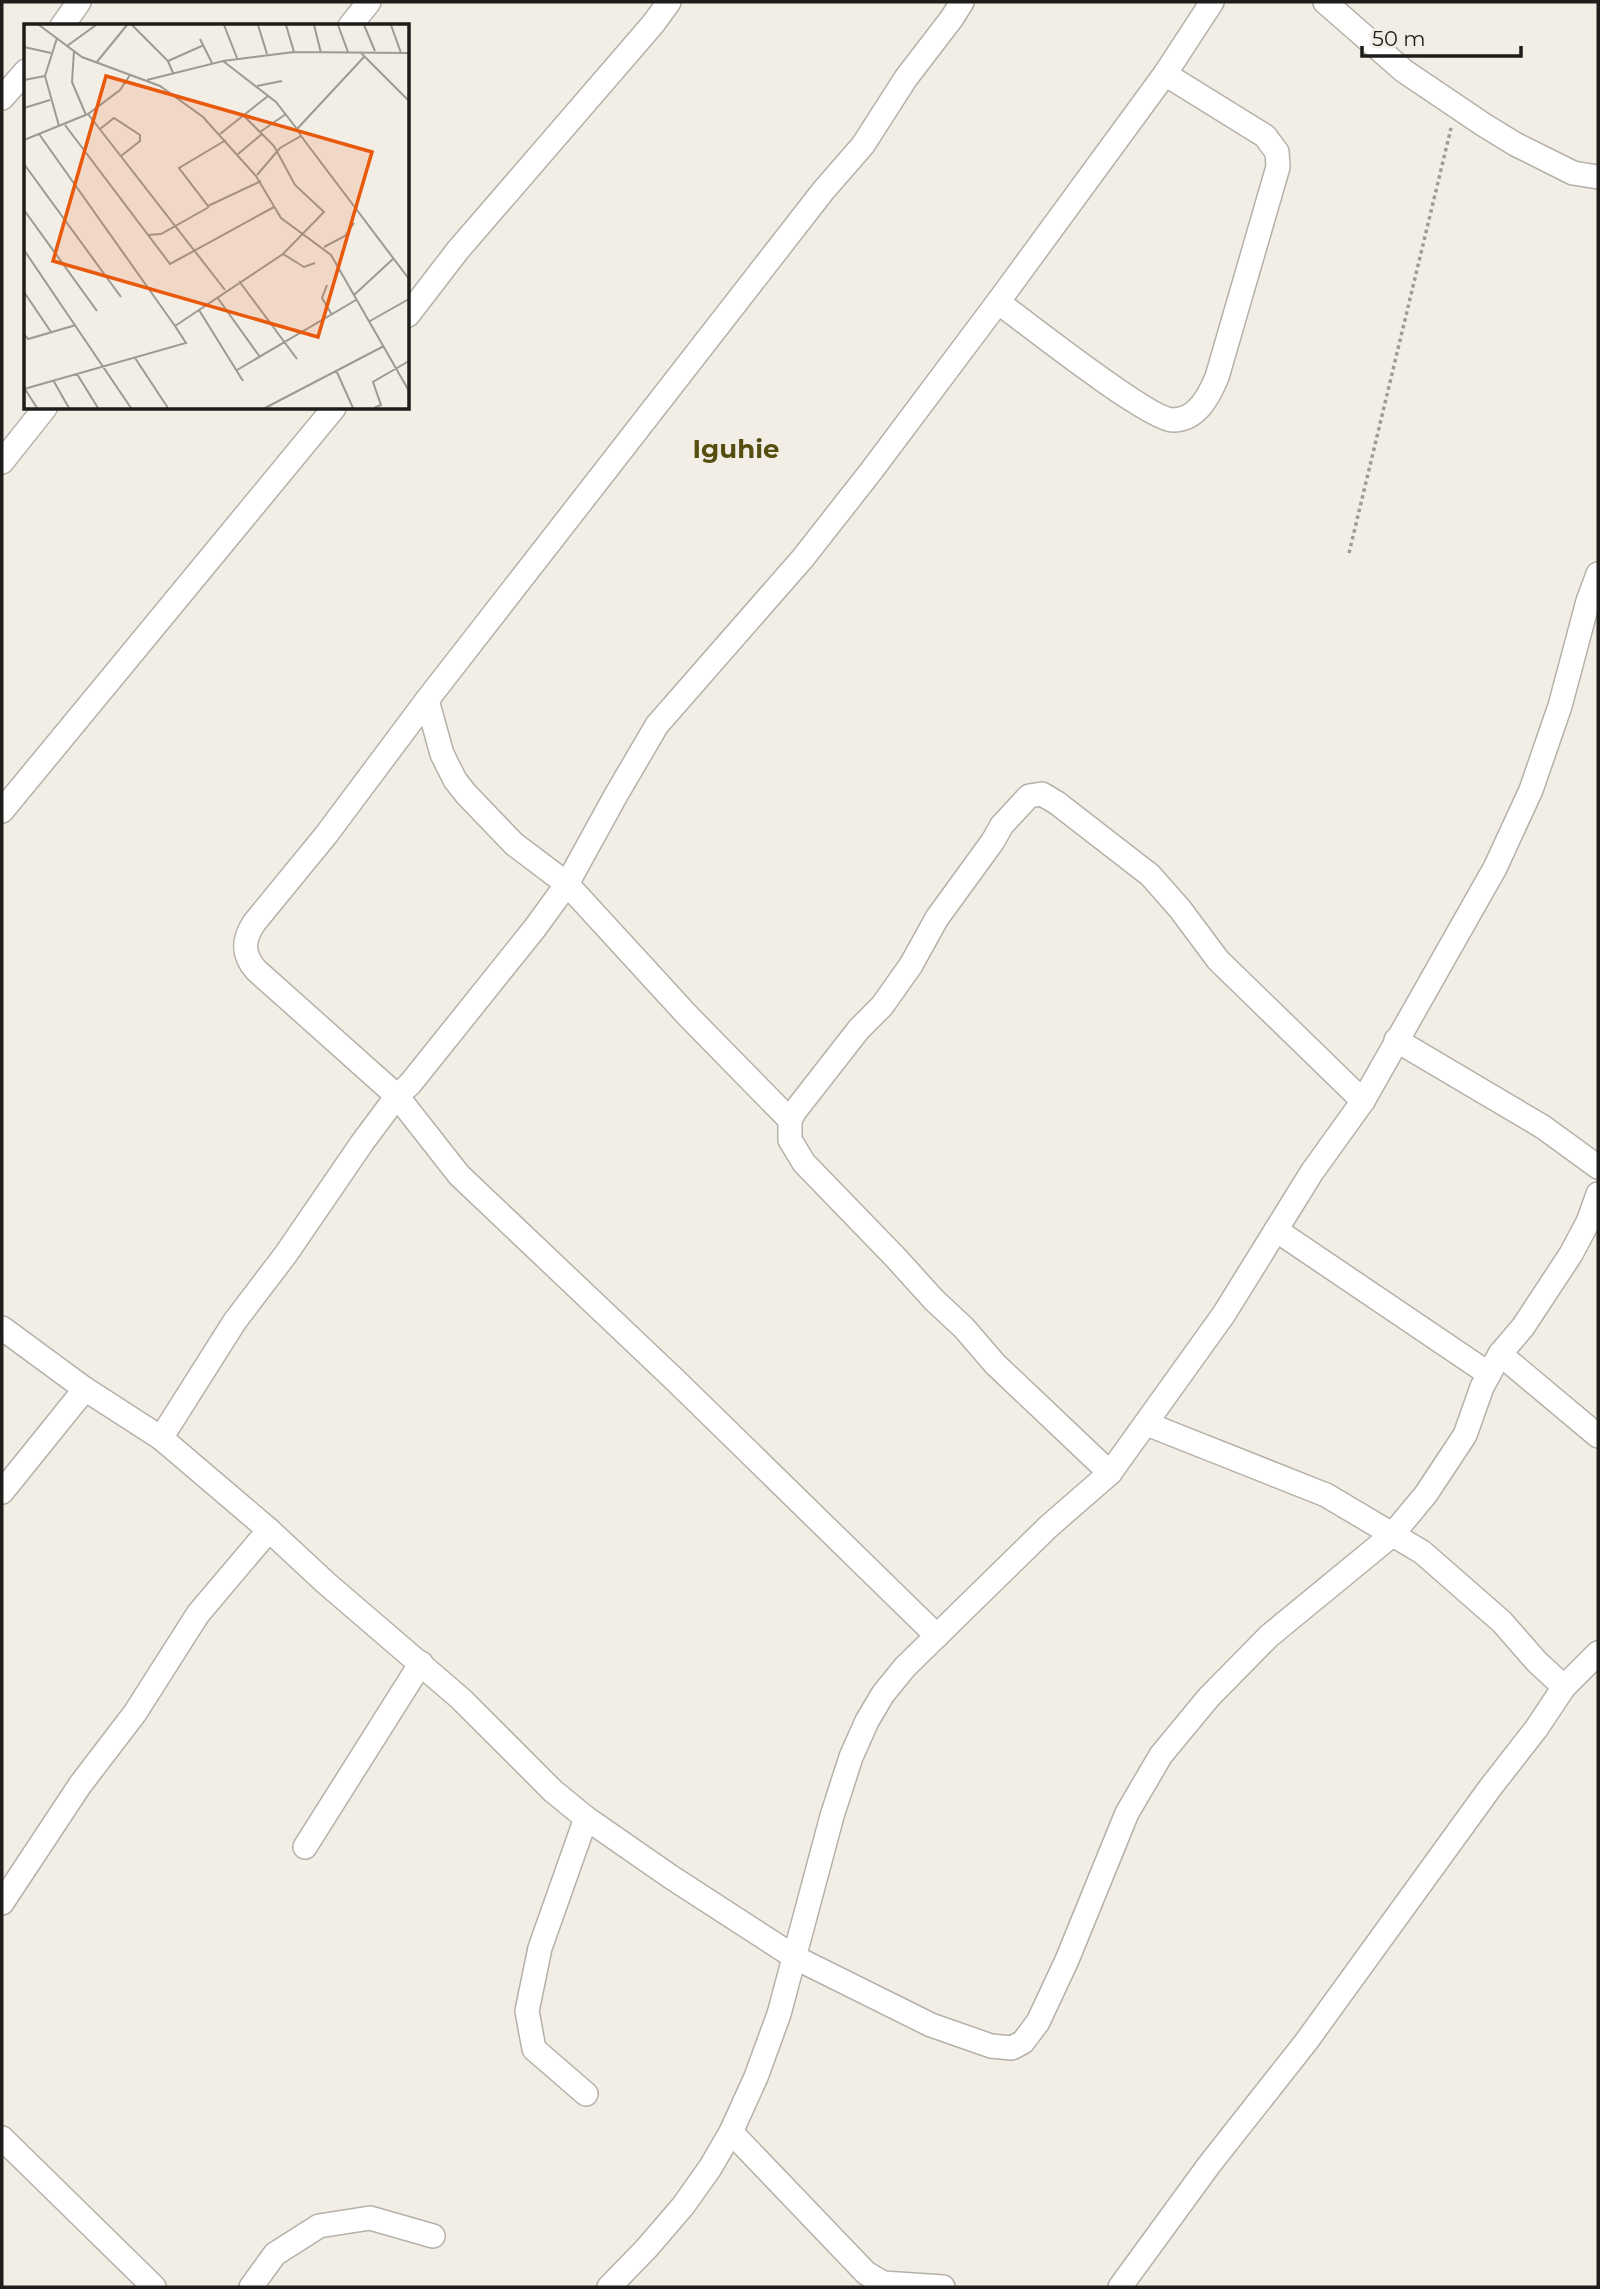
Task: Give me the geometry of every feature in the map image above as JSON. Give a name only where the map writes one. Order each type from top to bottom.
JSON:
[{"type":"street","points":[[63,24],[79,2]]},
{"type":"street","points":[[352,24],[369,2]]},
{"type":"street","points":[[410,312],[458,250],[669,2]]},
{"type":"street","points":[[937,1636],[684,1388],[459,1175],[397,1096],[256,970],[247,957],[245,943],[254,923],[326,835],[426,700],[823,191],[863,145],[906,78],[962,2]]},
{"type":"street","points":[[161,1438],[235,1321],[286,1254],[362,1143],[397,1096],[410,1084],[535,928],[567,884],[657,725],[803,558],[998,302],[1165,74],[1212,2]]},
{"type":"street","points":[[1325,2],[1404,71],[1515,144],[1573,173],[1598,177]]},
{"type":"street","points":[[2,98],[24,73]]},
{"type":"street","points":[[998,302],[1157,415],[1174,420],[1184,418],[1202,405],[1217,377],[1266,213],[1278,159],[1274,146],[1265,136],[1165,74]]},
{"type":"street","points":[[2,462],[44,410]]},
{"type":"street","points":[[2,811],[332,410]]},
{"type":"street","points":[[609,2287],[683,2206],[731,2132],[756,2077],[779,2014],[832,1816],[851,1757],[883,1694],[905,1667],[1048,1527],[1110,1473],[1224,1314],[1312,1172],[1363,1101],[1495,868],[1531,790],[1560,706],[1588,601],[1598,574]]},
{"type":"street","points":[[426,700],[442,754],[455,780],[466,794],[514,844],[567,884],[688,1017],[790,1120]]},
{"type":"street","points":[[1110,1473],[995,1364],[964,1328],[810,1169],[790,1140],[790,1120],[803,1098],[859,1029],[882,1006],[911,965],[937,918],[1002,825],[1023,800],[1035,794],[1042,794],[1150,875],[1172,899],[1218,960],[1363,1101]]},
{"type":"street","points":[[1396,1040],[1543,1127],[1598,1167]]},
{"type":"street","points":[[2,1328],[85,1389],[161,1438],[421,1663],[479,1716],[553,1791],[586,1818],[796,1958],[931,2025],[991,2046],[1012,2048],[1023,2042],[1038,2022],[1067,1960],[1127,1813],[1161,1755],[1209,1697],[1269,1636],[1392,1535],[1426,1494],[1465,1435],[1480,1393],[1495,1364],[1571,1254],[1588,1222],[1598,1194]]},
{"type":"street","points":[[1276,1230],[1495,1364],[1598,1436]]},
{"type":"street","points":[[2,1492],[85,1389]]},
{"type":"street","points":[[1147,1424],[1326,1495],[1422,1552],[1517,1637],[1543,1668],[1564,1687]]},
{"type":"street","points":[[2,1903],[80,1785],[135,1713],[198,1614],[269,1530]]},
{"type":"street","points":[[1121,2287],[1209,2165],[1306,2042],[1564,1687],[1598,1653]]},
{"type":"street","points":[[305,1847],[421,1663]]},
{"type":"street","points":[[586,1818],[540,1948],[527,2011],[534,2049],[586,2094]]},
{"type":"street","points":[[731,2132],[866,2273],[883,2283],[943,2287]]},
{"type":"street","points":[[2,2138],[154,2287]]},
{"type":"street","points":[[251,2287],[275,2254],[319,2225],[370,2218],[433,2236]]},
{"type":"path","points":[[1349,553],[1457,106]]},
{"type":"district","name":"Iguhie","points":[[736,449]]}]
